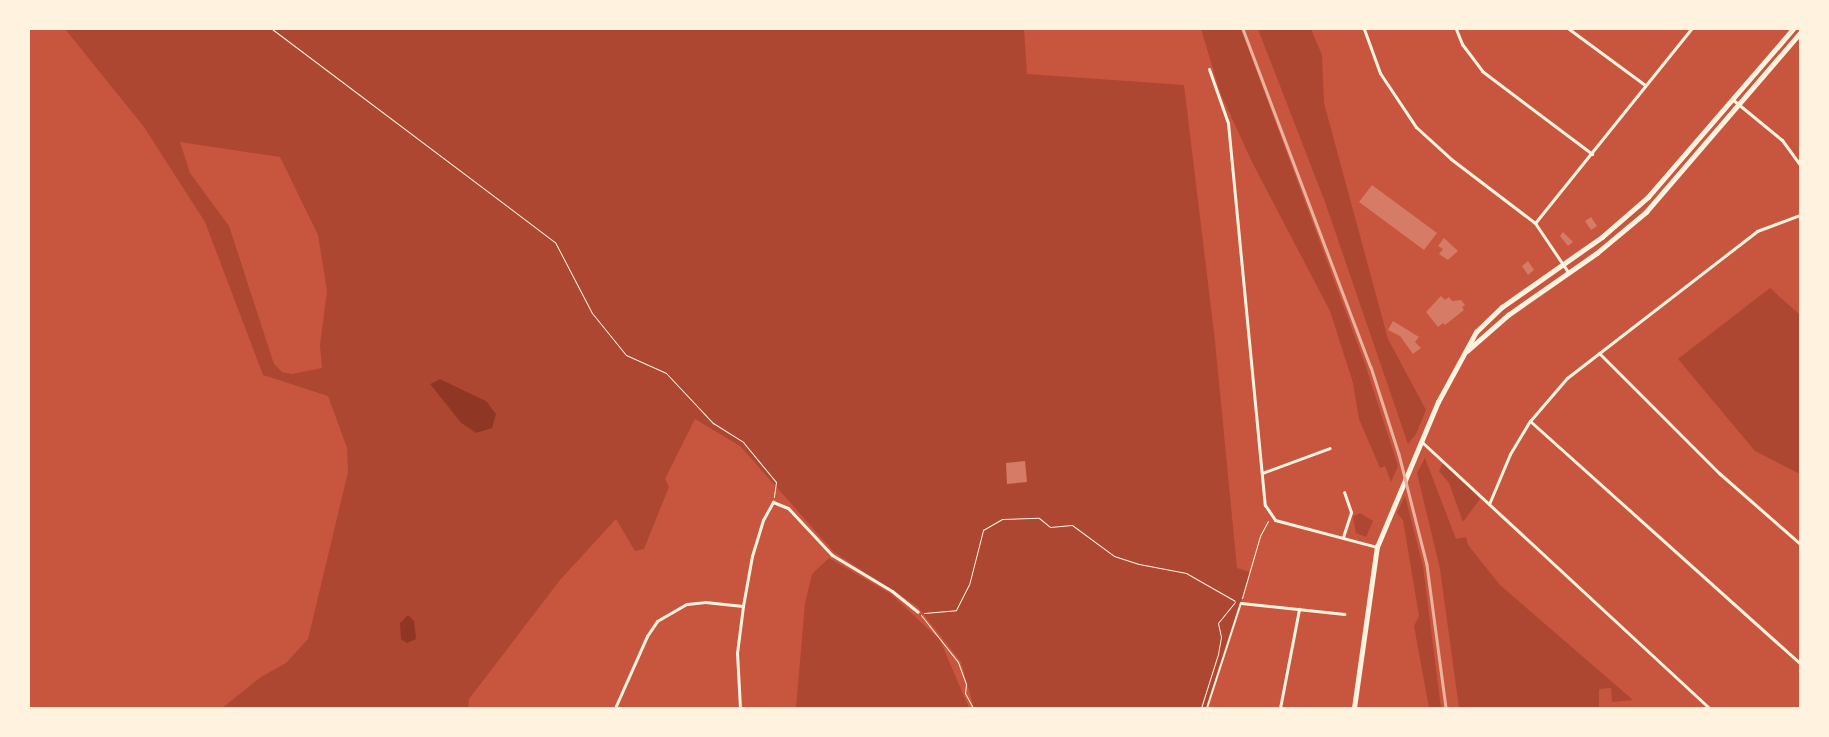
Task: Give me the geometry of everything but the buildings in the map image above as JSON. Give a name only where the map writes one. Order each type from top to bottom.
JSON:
[{"type":"main road","points":[[1354,708],[1377,547],[1423,443],[1438,402],[1464,354],[1489,318],[1562,262],[1602,237],[1648,197],[1792,29]]},
{"type":"main road","points":[[1464,354],[1508,315],[1646,212],[1672,186],[1800,33]]},
{"type":"street","points":[[1364,29],[1380,73],[1416,128],[1451,159],[1535,223],[1568,272]]},
{"type":"street","points":[[1456,29],[1462,44],[1482,71],[1592,154]]},
{"type":"street","points":[[1569,29],[1645,85]]},
{"type":"street","points":[[1535,223],[1691,29]]},
{"type":"street","points":[[1209,69],[1228,123],[1264,505],[1270,517],[1377,547]]},
{"type":"street","points":[[1731,99],[1782,140],[1800,165]]},
{"type":"street","points":[[1490,504],[1510,454],[1530,421],[1567,378],[1757,231],[1800,215]]},
{"type":"street","points":[[1599,353],[1719,473],[1800,544]]},
{"type":"street","points":[[1530,421],[1800,663]]},
{"type":"street","points":[[1423,443],[1709,708]]},
{"type":"street","points":[[1262,473],[1330,448]]},
{"type":"street","points":[[1343,537],[1350,512],[1344,492]]},
{"type":"street","points":[[740,708],[737,652],[743,606],[752,556],[762,520],[772,502],[788,508],[832,555],[892,591],[918,612]]},
{"type":"street","points":[[615,708],[647,636],[658,621],[687,604],[705,602],[743,606]]},
{"type":"street","points":[[1241,603],[1344,614]]},
{"type":"street","points":[[1280,708],[1299,609]]},
{"type":"lane","points":[[1207,708],[1241,603]]},
{"type":"path","points":[[272,29],[555,242],[592,313],[626,355],[666,372],[714,423],[743,442],[776,482],[772,502]]},
{"type":"path","points":[[918,612],[930,614],[956,610],[969,585],[983,530],[1002,520],[1039,518],[1050,526],[1072,524],[1114,556],[1139,564],[1186,573],[1235,602],[1241,603],[1260,536],[1270,517]]},
{"type":"path","points":[[1201,708],[1218,654],[1221,637],[1218,624],[1235,602]]},
{"type":"path","points":[[918,612],[958,662],[966,684],[965,693],[974,708]]},
{"type":"shaded area","points":[[65,29],[1024,29],[1027,74],[1184,85],[1215,341],[1237,568],[1250,572],[1207,708],[974,708],[961,662],[918,607],[834,552],[740,446],[695,419],[665,479],[669,487],[644,549],[635,551],[616,519],[560,580],[469,699],[468,708],[222,708],[261,677],[286,663],[308,639],[348,472],[347,448],[328,396],[263,375],[205,222],[144,127]],"holes":[[[180,142],[280,157],[318,235],[327,291],[320,345],[322,368],[292,374],[282,372],[274,364],[229,226],[190,173]],[[440,379],[486,401],[476,433],[461,423],[430,384]]]},
{"type":"shaded area","points":[[1201,29],[1241,29],[1365,364],[1398,466],[1391,482],[1385,466],[1380,468],[1359,419],[1353,383],[1330,311],[1252,162],[1220,92]]},
{"type":"shaded area","points":[[1258,29],[1311,29],[1322,55],[1324,103],[1388,339],[1426,410],[1416,434],[1408,444],[1325,202]]},
{"type":"shaded area","points":[[1770,288],[1800,315],[1800,474],[1755,451],[1678,359]]},
{"type":"shaded area","points":[[440,379],[486,401],[496,414],[492,428],[476,433],[461,423],[430,384]]},
{"type":"shaded area","points":[[1425,458],[1456,539],[1466,537],[1468,545],[1500,585],[1633,700],[1612,702],[1611,688],[1599,689],[1599,708],[1459,708],[1440,569],[1417,473]]},
{"type":"shaded area","points":[[1444,461],[1480,499],[1463,522],[1449,483],[1439,471]]},
{"type":"shaded area","points":[[1405,496],[1423,566],[1441,708],[1429,708],[1414,626],[1419,616],[1403,520],[1397,513]]},
{"type":"shaded area","points":[[1360,513],[1373,521],[1366,537],[1356,533],[1353,517]]},
{"type":"shaded area","points":[[829,558],[891,594],[940,640],[969,708],[796,708],[805,603],[812,574]]},
{"type":"shaded area","points":[[408,615],[414,621],[416,639],[407,643],[401,639],[400,623]]},
{"type":"railway","points":[[1243,29],[1371,367],[1399,454],[1427,565],[1446,708]]}]
